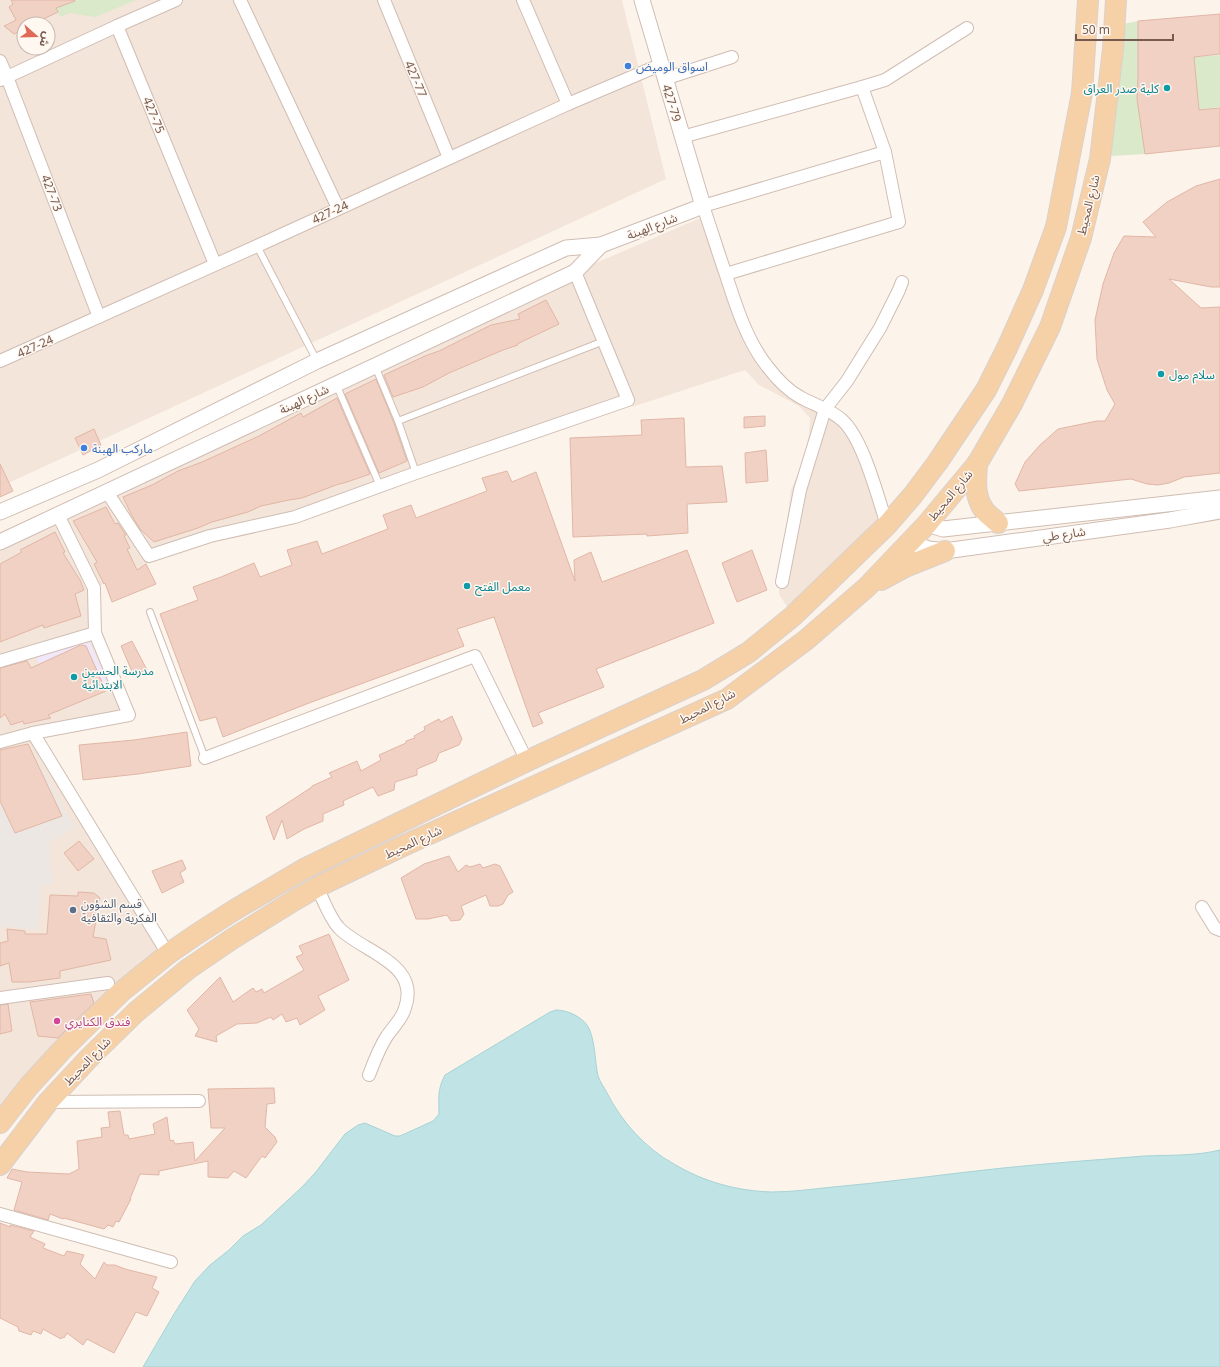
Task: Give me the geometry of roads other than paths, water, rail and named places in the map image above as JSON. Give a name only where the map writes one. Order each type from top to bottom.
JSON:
[{"type":"main road","name":"شارع المحيط","points":[[0,1123],[29,1086],[62,1050],[122,992],[168,954],[236,909],[304,870],[527,761],[703,680],[749,652],[793,616],[889,526],[937,463],[986,390],[1033,290],[1056,227],[1082,93],[1088,0]]},
{"type":"main road","name":"شارع المحيط","points":[[0,1165],[48,1102],[90,1057],[136,1012],[188,969],[245,931],[318,887],[405,845],[727,699],[806,640],[867,587],[909,542],[977,464],[1012,404],[1050,327],[1081,238],[1100,159],[1113,49],[1116,0]]},
{"type":"main road","points":[[977,464],[975,484],[978,499],[985,511],[998,523]]},
{"type":"main road","points":[[889,526],[932,516],[930,508],[922,504],[915,491]]},
{"type":"main road","points":[[889,526],[906,533],[909,542]]},
{"type":"main road","points":[[889,526],[885,536],[891,541],[895,549],[895,557]]},
{"type":"main road","points":[[867,587],[905,567],[945,551]]},
{"type":"street","points":[[3,78],[176,0]]},
{"type":"street","points":[[240,0],[338,208]]},
{"type":"street","name":"427-77","points":[[384,0],[449,158]]},
{"type":"street","points":[[523,0],[568,104]]},
{"type":"street","name":"427-79","points":[[642,0],[662,72],[703,206]]},
{"type":"street","name":"427-75","points":[[117,26],[215,264]]},
{"type":"street","points":[[682,137],[885,80],[967,28]]},
{"type":"street","name":"427-24","points":[[0,361],[568,104],[662,72],[732,57]]},
{"type":"street","name":"427-73","points":[[0,61],[3,78],[99,317]]},
{"type":"street","points":[[726,274],[899,222],[885,152],[862,87]]},
{"type":"street","points":[[885,152],[703,206],[738,314],[755,347],[766,365],[782,383],[799,396],[826,409],[844,421],[857,441],[864,456],[889,526]]},
{"type":"street","name":"شارع الهبنة","points":[[0,512],[98,470],[317,361],[566,248],[601,245],[703,206]]},
{"type":"street","name":"شارع الهبنة","points":[[0,542],[575,272],[601,245]]},
{"type":"street","points":[[98,470],[107,492],[149,556],[210,536],[295,517],[416,473],[628,400],[575,272]]},
{"type":"street","points":[[782,582],[800,490],[826,409],[847,380],[880,328],[902,282]]},
{"type":"street","name":"شارع طي","points":[[932,516],[943,529],[1220,498]]},
{"type":"street","name":"شارع طي","points":[[909,542],[929,549],[945,551],[1170,520],[1220,511]]},
{"type":"street","points":[[0,742],[33,733],[130,715],[95,633],[94,588],[58,515]]},
{"type":"street","points":[[0,661],[95,633]]},
{"type":"street","points":[[205,758],[475,656],[527,761]]},
{"type":"street","points":[[33,733],[168,954]]},
{"type":"street","points":[[318,887],[330,914],[338,927],[350,937],[396,966],[403,976],[407,986],[408,997],[405,1008],[384,1041],[369,1075]]},
{"type":"street","points":[[1202,907],[1215,928],[1220,930]]},
{"type":"street","points":[[0,998],[108,983]]},
{"type":"street","points":[[48,1102],[199,1101]]},
{"type":"street","points":[[0,1214],[171,1262]]},
{"type":"lane","points":[[257,246],[317,361]]},
{"type":"lane","points":[[398,421],[604,341]]},
{"type":"lane","points":[[375,366],[398,421],[416,473]]},
{"type":"lane","points":[[336,384],[380,486]]},
{"type":"lane","points":[[150,612],[205,758]]},
{"type":"water","points":[[556,1010],[571,1013],[585,1022],[588,1026],[593,1041],[598,1076],[613,1104],[627,1124],[644,1142],[663,1158],[697,1176],[709,1181],[746,1190],[772,1192],[795,1191],[1021,1166],[1144,1156],[1192,1154],[1220,1150],[1220,1367],[143,1367],[195,1281],[210,1265],[229,1250],[243,1236],[261,1225],[302,1187],[315,1173],[345,1134],[358,1125],[365,1123],[395,1136],[400,1136],[433,1121],[439,1114],[440,1090],[442,1080],[445,1075],[550,1012]]},
{"type":"place","name":"اسواق الوميض","points":[[628,66]]},
{"type":"place","name":"كلية صدر العراق","points":[[1167,88]]},
{"type":"place","name":"سلام مول","points":[[1161,374]]},
{"type":"place","name":"ماركب الهبنة","points":[[84,448]]},
{"type":"place","name":"معمل الفتح","points":[[467,586]]},
{"type":"place","name":"مدرسة الحسين الابتدائية","points":[[74,677]]},
{"type":"place","name":"قسم الشؤون الفكرية والثقافية","points":[[73,910]]},
{"type":"place","name":"فندق الكنايري","points":[[57,1021]]}]
